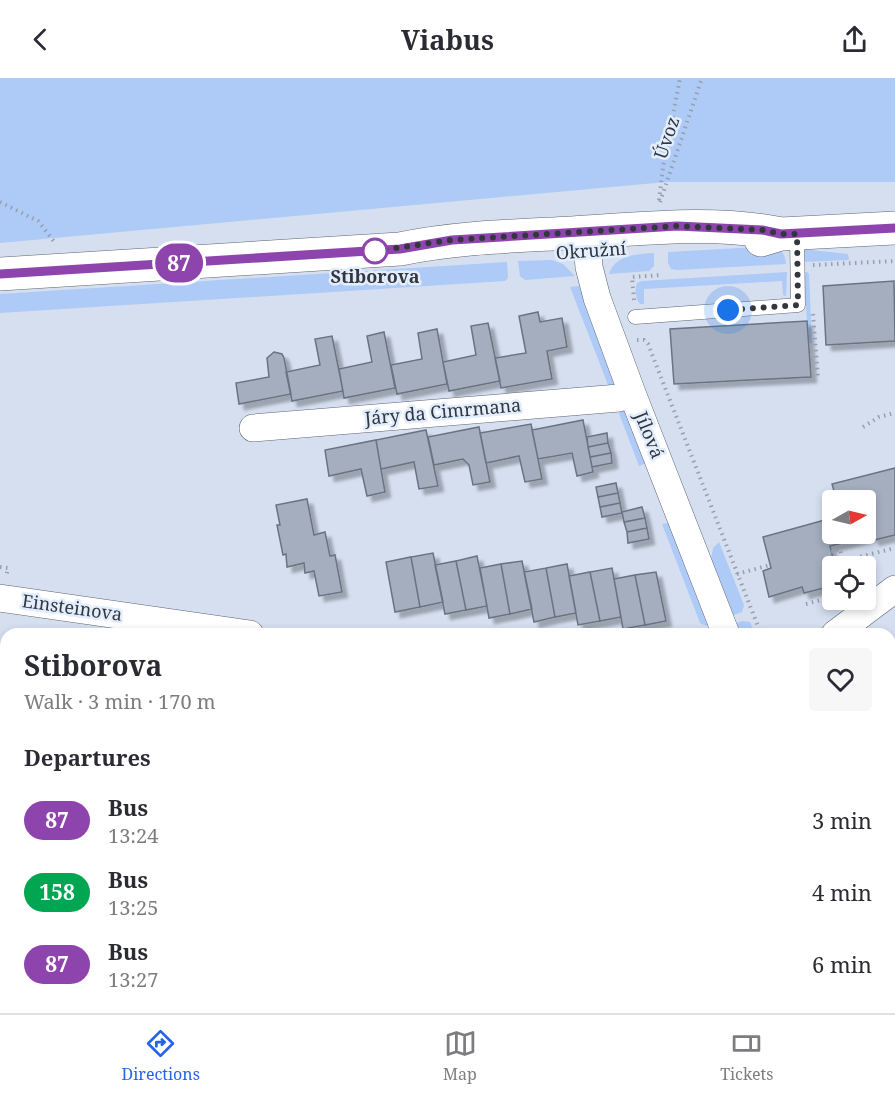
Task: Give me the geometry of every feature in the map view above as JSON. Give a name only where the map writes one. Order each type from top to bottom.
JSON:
[{"type":"street","name":"Okružní","points":[[0,274],[400,249],[452,240],[587,242],[762,240],[789,234],[895,228]]},
{"type":"street","name":"Jílová","points":[[587,242],[597,298],[724,628]]},
{"type":"street","name":"Járy da Cimrmana","points":[[253,428],[613,398],[632,393]]},
{"type":"street","points":[[843,628],[895,589]]},
{"type":"street","name":"Einsteinova","points":[[0,598],[208,628]]},
{"type":"lane","points":[[635,316],[798,305],[789,234]]},
{"type":"path","name":"Úvoz","points":[[680,78],[658,207],[702,78]]},
{"type":"path","points":[[0,202],[38,221],[54,240],[73,270]]},
{"type":"path","points":[[810,265],[895,261]]},
{"type":"path","points":[[632,277],[662,275]]},
{"type":"path","points":[[636,340],[644,340],[648,344],[759,628]]},
{"type":"path","points":[[809,347],[815,347],[818,378]]},
{"type":"path","points":[[863,427],[879,417],[895,413]]},
{"type":"path","points":[[870,556],[895,548]]},
{"type":"path","points":[[831,552],[840,549],[842,556]]},
{"type":"path","points":[[737,574],[770,565]]},
{"type":"path","points":[[806,604],[822,600]]},
{"type":"shaded area","points":[[0,78],[895,78],[895,182],[666,182],[0,243]]},
{"type":"shaded area","points":[[758,247],[781,251],[786,264],[677,270],[671,269],[668,263],[668,252]]},
{"type":"shaded area","points":[[802,249],[848,254],[849,260],[802,262]]},
{"type":"shaded area","points":[[654,253],[654,266],[649,271],[609,274],[621,259]]},
{"type":"shaded area","points":[[552,260],[563,264],[575,276],[525,280],[520,276],[518,261]]},
{"type":"shaded area","points":[[507,262],[508,278],[505,281],[0,313],[0,294]]},
{"type":"shaded area","points":[[787,272],[786,296],[783,295],[782,281],[644,289],[644,304],[640,304],[636,294],[637,283],[642,281]]},
{"type":"shaded area","points":[[803,273],[809,274],[812,343],[809,343]]},
{"type":"shaded area","points":[[579,286],[618,383],[610,390],[570,287]]},
{"type":"shaded area","points":[[615,403],[626,406],[649,462],[639,466]]},
{"type":"shaded area","points":[[672,522],[712,624],[706,626],[700,623],[662,524]]},
{"type":"shaded area","points":[[719,542],[744,605],[742,612],[731,616],[711,560],[713,548]]},
{"type":"shaded area","points":[[742,621],[750,622],[752,628],[736,628],[734,624]]},
{"type":"building","points":[[894,281],[895,341],[826,345],[823,286]]},
{"type":"building","points":[[538,312],[540,322],[562,318],[567,347],[547,351],[552,379],[501,388],[495,358],[526,353],[519,316]]},
{"type":"building","points":[[807,321],[811,377],[674,384],[670,329]]},
{"type":"building","points":[[488,323],[500,381],[449,391],[443,362],[476,355],[471,326]]},
{"type":"building","points":[[437,329],[447,384],[397,394],[391,365],[422,359],[418,333]]},
{"type":"building","points":[[384,332],[395,388],[344,398],[339,369],[372,362],[367,336]]},
{"type":"building","points":[[332,336],[343,391],[292,401],[286,372],[320,365],[315,339]]},
{"type":"building","points":[[274,352],[282,354],[284,358],[291,394],[239,404],[236,383],[269,377],[267,358]]},
{"type":"building","points":[[583,420],[593,472],[577,476],[572,453],[538,459],[532,430]]},
{"type":"building","points":[[531,424],[542,479],[525,482],[519,456],[486,463],[480,433]]},
{"type":"building","points":[[479,427],[490,482],[473,485],[469,465],[463,459],[434,465],[428,437]]},
{"type":"building","points":[[426,430],[438,486],[419,489],[414,462],[381,469],[376,440]]},
{"type":"building","points":[[607,433],[608,443],[588,447],[587,437]]},
{"type":"building","points":[[376,440],[385,492],[367,496],[361,469],[329,476],[325,450]]},
{"type":"building","points":[[608,443],[611,453],[590,457],[588,447]]},
{"type":"building","points":[[611,453],[612,463],[592,467],[590,457]]},
{"type":"building","points":[[895,468],[895,535],[876,540],[876,490],[834,490],[832,484]]},
{"type":"building","points":[[616,483],[618,493],[598,497],[596,487]]},
{"type":"building","points":[[618,493],[620,503],[600,507],[598,497]]},
{"type":"building","points":[[307,499],[314,535],[325,532],[330,556],[335,555],[342,592],[319,596],[314,571],[305,573],[304,563],[287,567],[286,554],[283,555],[277,525],[280,525],[276,505]]},
{"type":"building","points":[[620,503],[622,513],[602,517],[600,507]]},
{"type":"building","points":[[642,507],[645,518],[624,522],[622,512]]},
{"type":"building","points":[[645,518],[647,528],[627,532],[624,522]]},
{"type":"building","points":[[822,521],[822,544],[838,544],[830,546],[832,556],[822,556],[822,588],[804,593],[802,587],[769,597],[763,571],[771,568],[763,537]]},
{"type":"building","points":[[647,528],[649,539],[628,543],[627,532]]},
{"type":"building","points":[[433,553],[443,602],[420,607],[411,557]]},
{"type":"building","points":[[477,556],[487,606],[466,610],[456,561]]},
{"type":"building","points":[[411,557],[420,607],[395,612],[386,562]]},
{"type":"building","points":[[456,561],[466,610],[445,614],[435,565]]},
{"type":"building","points":[[522,561],[532,609],[510,614],[501,564]]},
{"type":"building","points":[[501,564],[510,614],[489,618],[480,568]]},
{"type":"building","points":[[567,564],[576,613],[555,617],[546,568]]},
{"type":"building","points":[[546,568],[555,617],[534,622],[524,572]]},
{"type":"building","points":[[612,568],[621,617],[600,621],[590,572]]},
{"type":"building","points":[[590,572],[600,621],[578,625],[569,576]]},
{"type":"building","points":[[656,572],[666,621],[645,625],[635,575]]},
{"type":"building","points":[[635,575],[645,625],[623,628],[614,579]]},
{"type":"bus line","name":"87","points":[[0,274],[400,249],[452,240],[677,226],[762,230],[781,234],[895,228]]},
{"type":"place","name":"Stiborova","points":[[375,251]]},
{"type":"route","points":[[375,251],[452,240],[677,226],[797,234],[798,305],[728,310]]}]
